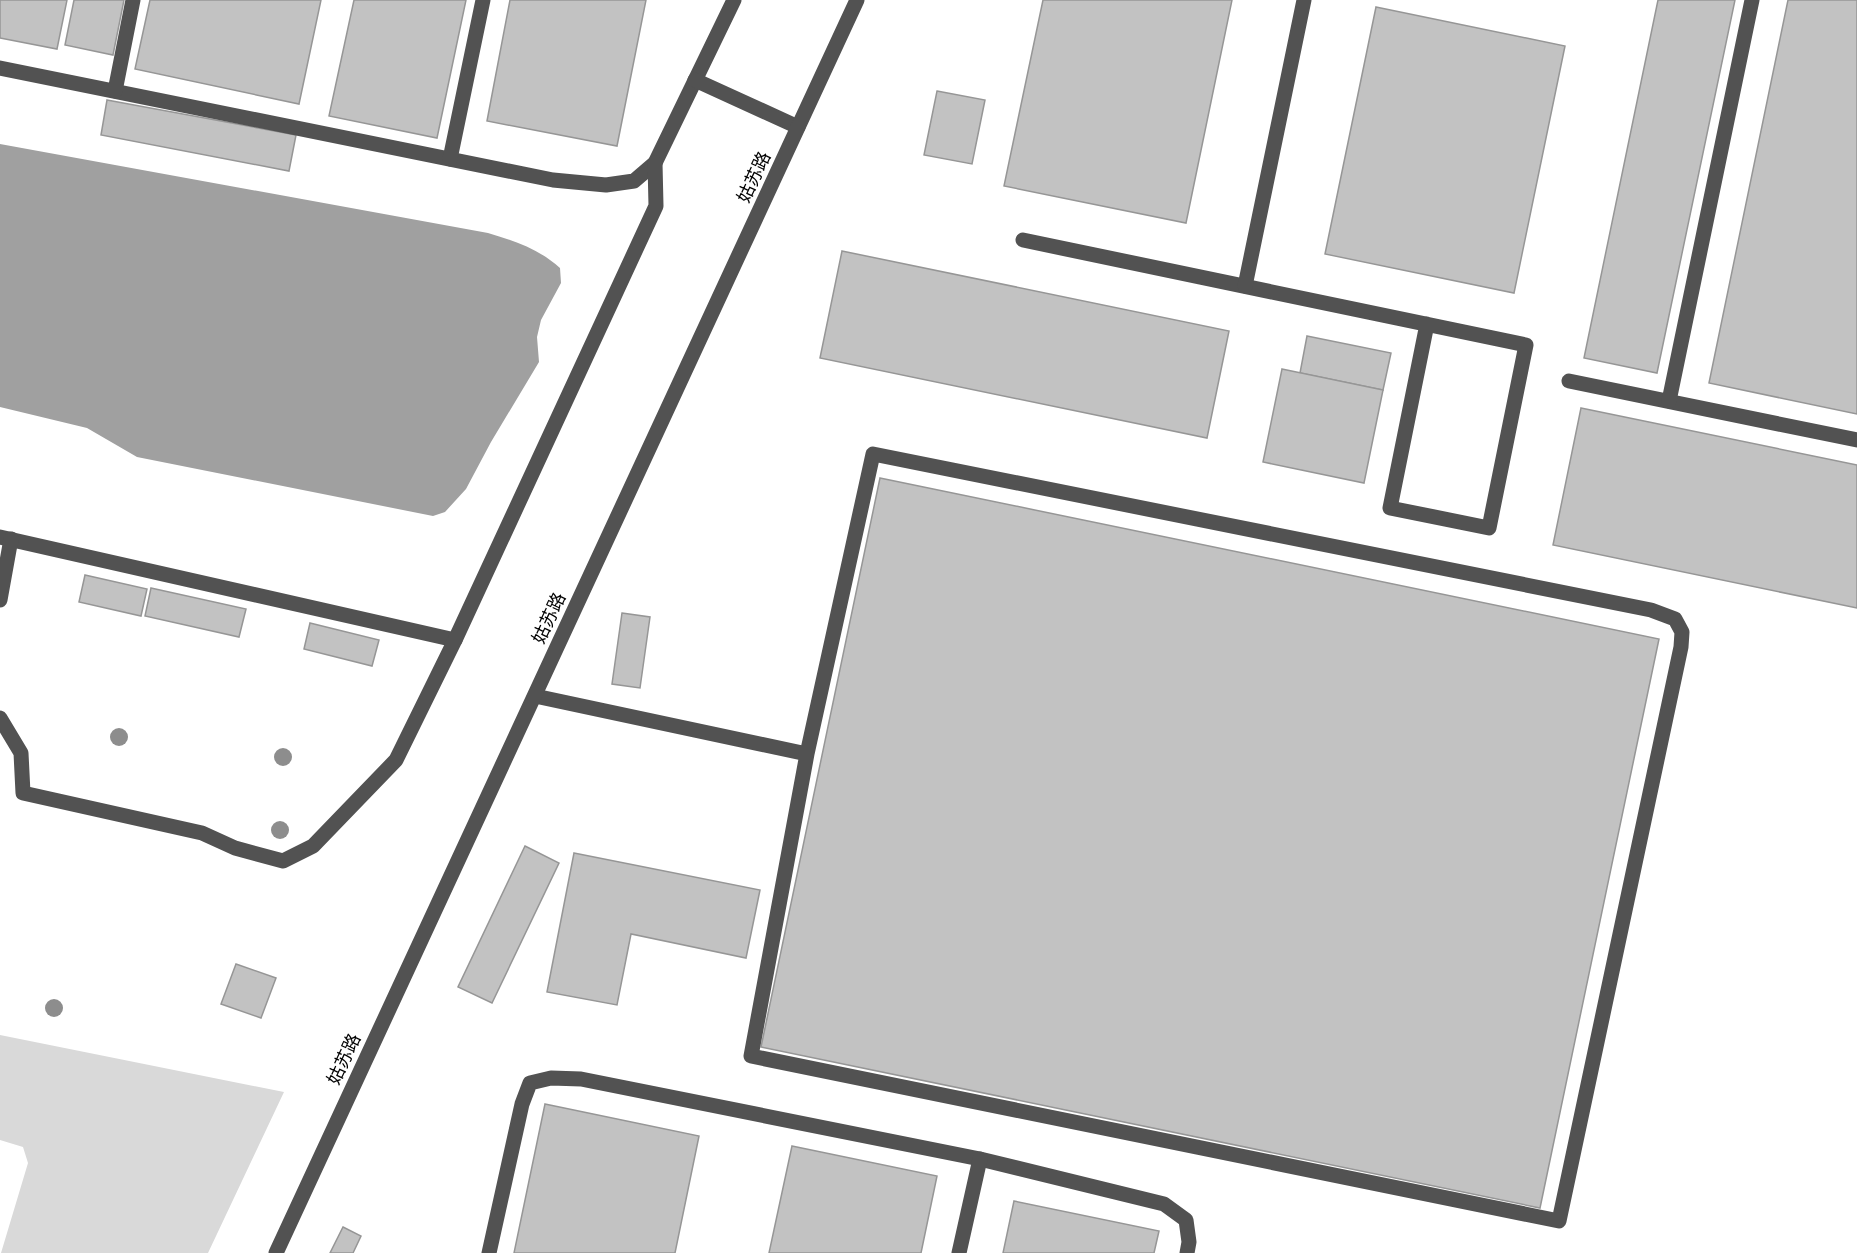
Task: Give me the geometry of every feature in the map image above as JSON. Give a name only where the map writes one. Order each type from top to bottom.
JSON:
[{"type":"street","points":[[115,92],[133,0]]},
{"type":"street","points":[[450,159],[483,0]]},
{"type":"street","points":[[0,68],[553,180],[606,185],[634,181],[655,163],[734,0]]},
{"type":"street","name":"姑苏路","points":[[276,1253],[857,0]]},
{"type":"street","points":[[1245,286],[1304,0]]},
{"type":"street","points":[[1669,401],[1752,0]]},
{"type":"street","points":[[696,80],[798,127]]},
{"type":"street","points":[[0,718],[21,753],[23,793],[202,833],[235,848],[283,861],[313,846],[396,760],[455,640],[656,206],[655,163]]},
{"type":"street","points":[[1023,240],[1245,286],[1427,324],[1526,345],[1489,528],[1390,508],[1427,324]]},
{"type":"street","points":[[1569,381],[1857,440]]},
{"type":"street","points":[[873,454],[1651,610],[1675,619],[1682,632],[1681,647],[1559,1221],[751,1056],[807,754],[873,454]]},
{"type":"street","points":[[0,600],[6,538],[455,640]]},
{"type":"street","points":[[535,696],[807,754]]},
{"type":"street","points":[[489,1253],[522,1104],[530,1083],[552,1078],[581,1078],[980,1159],[1164,1204],[1186,1220],[1189,1242],[1186,1253]]},
{"type":"street","points":[[959,1253],[980,1159]]},
{"type":"shaded area","points":[[0,144],[488,233],[517,243],[544,256],[560,268],[561,283],[541,320],[537,337],[539,362],[466,489],[445,512],[433,516],[137,457],[87,428],[0,407]]},
{"type":"shaded area","points":[[0,1035],[284,1092],[208,1253],[1,1253],[28,1163],[23,1147],[0,1140]]},
{"type":"building","points":[[0,0],[67,0],[57,49],[0,38]]},
{"type":"building","points":[[74,0],[124,0],[113,55],[65,45]]},
{"type":"building","points":[[150,0],[321,0],[299,104],[135,69]]},
{"type":"building","points":[[354,0],[466,0],[437,138],[329,116]]},
{"type":"building","points":[[510,0],[646,0],[617,146],[487,121]]},
{"type":"building","points":[[1043,0],[1232,0],[1186,223],[1004,186]]},
{"type":"building","points":[[1658,0],[1735,0],[1657,373],[1584,358]]},
{"type":"building","points":[[1788,0],[1857,0],[1857,414],[1709,383]]},
{"type":"building","points":[[1376,7],[1565,46],[1514,293],[1325,254]]},
{"type":"building","points":[[937,91],[985,100],[972,164],[924,155]]},
{"type":"building","points":[[107,100],[296,135],[289,171],[101,135]]},
{"type":"building","points":[[842,251],[1229,331],[1207,438],[820,358]]},
{"type":"building","points":[[1307,336],[1391,353],[1383,390],[1300,373]]},
{"type":"building","points":[[1282,369],[1383,390],[1364,483],[1263,462]]},
{"type":"building","points":[[1581,408],[1857,465],[1857,608],[1553,545]]},
{"type":"building","points":[[880,478],[1659,639],[1540,1208],[761,1047]]},
{"type":"building","points":[[85,575],[147,589],[141,616],[79,602]]},
{"type":"building","points":[[151,588],[246,609],[239,637],[145,616]]},
{"type":"building","points":[[622,613],[650,617],[640,688],[612,684]]},
{"type":"building","points":[[310,623],[379,640],[372,666],[304,649]]},
{"type":"building","points":[[525,846],[559,863],[492,1003],[458,987]]},
{"type":"building","points":[[574,853],[760,890],[746,958],[631,934],[617,1005],[547,992]]},
{"type":"building","points":[[236,964],[276,978],[261,1018],[221,1004]]},
{"type":"building","points":[[545,1104],[699,1136],[675,1253],[514,1253]]},
{"type":"building","points":[[792,1146],[937,1176],[921,1253],[769,1253]]},
{"type":"building","points":[[1014,1201],[1159,1231],[1154,1253],[1003,1253]]},
{"type":"building","points":[[343,1227],[361,1236],[353,1253],[330,1253]]}]
